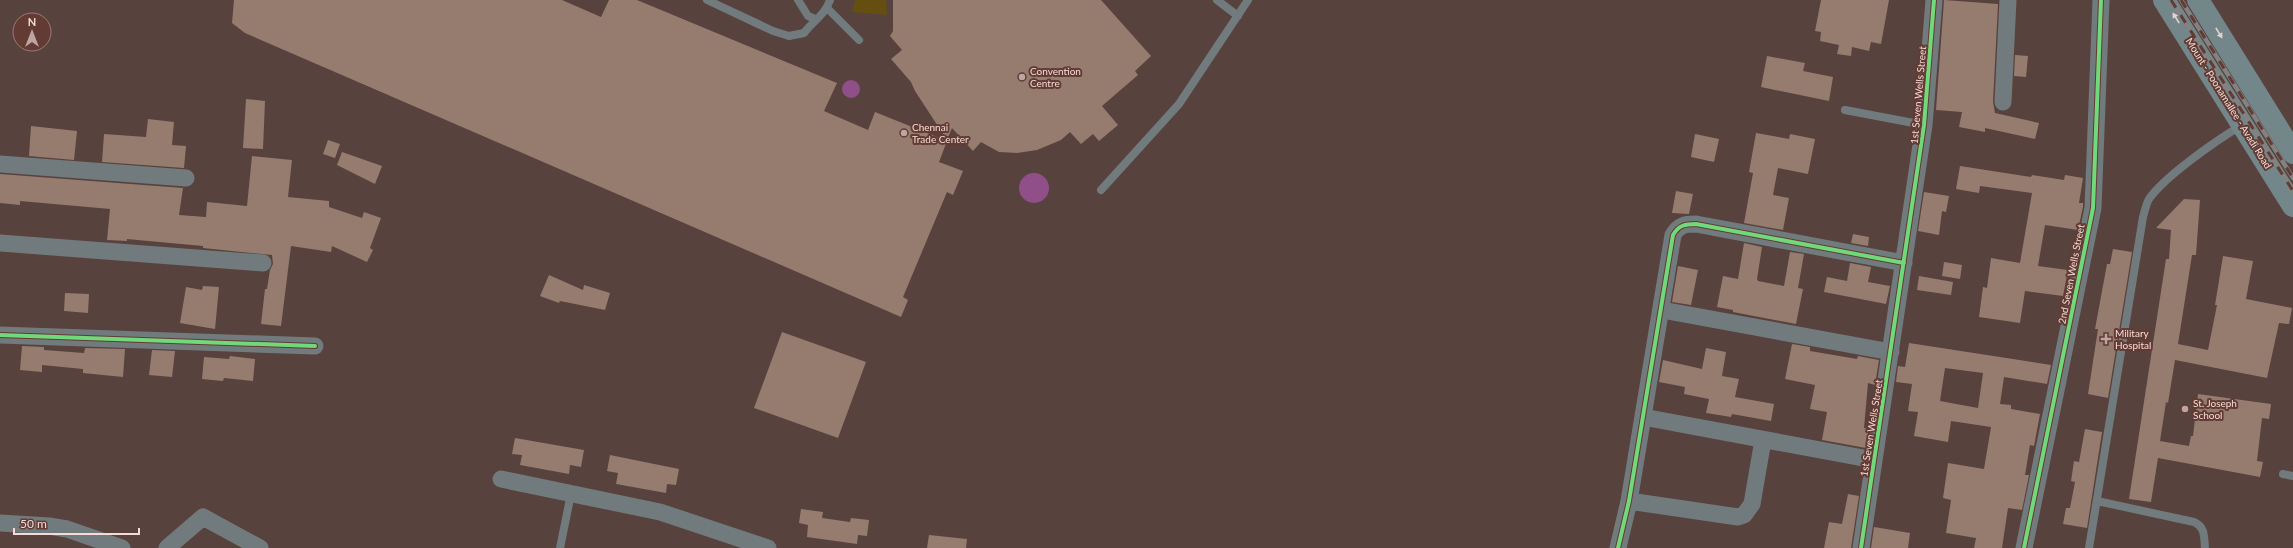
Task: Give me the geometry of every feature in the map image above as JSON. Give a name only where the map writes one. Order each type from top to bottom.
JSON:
[{"type":"main road","name":"Mount - Poonamallee - Avadi Road","points":[[2164,0],[2293,206]]},
{"type":"main road","points":[[2198,0],[2293,153]]},
{"type":"street","name":"1st Seven Wells Street","points":[[1861,548],[1924,125],[1934,0]]},
{"type":"street","points":[[2003,102],[2008,0]]},
{"type":"street","name":"2nd Seven Wells Street","points":[[2024,548],[2093,208],[2101,0]]},
{"type":"street","points":[[0,164],[186,178]]},
{"type":"street","points":[[1618,548],[1629,501],[1662,310],[1673,235],[1678,227],[1686,224],[1696,224],[1904,263]]},
{"type":"street","points":[[0,243],[262,263]]},
{"type":"street","points":[[1662,310],[1891,352]]},
{"type":"street","points":[[0,336],[314,346]]},
{"type":"street","points":[[1643,417],[1874,460]]},
{"type":"street","points":[[1629,501],[1738,517],[1744,515],[1752,504],[1763,440]]},
{"type":"street","points":[[501,479],[672,515],[768,548]]},
{"type":"street","points":[[167,548],[203,517],[260,548]]},
{"type":"street","points":[[0,523],[49,526],[67,529],[122,548]]},
{"type":"lane","points":[[707,0],[789,36],[804,33],[815,19],[820,18],[828,4],[859,40]]},
{"type":"lane","points":[[798,0],[808,16],[815,19]]},
{"type":"lane","points":[[1218,0],[1238,16]]},
{"type":"lane","points":[[1101,190],[1179,104],[1248,0]]},
{"type":"lane","points":[[1845,110],[1924,125]]},
{"type":"lane","points":[[2089,548],[2143,217],[2149,200],[2180,170],[2223,136],[2242,124]]},
{"type":"lane","points":[[2283,474],[2293,476]]},
{"type":"lane","points":[[560,548],[571,494]]},
{"type":"lane","points":[[2097,501],[2194,522],[2200,525],[2204,534],[2205,548]]},
{"type":"shaded area","points":[[855,0],[886,0],[887,15],[852,12]]},
{"type":"shaded area","points":[[851,80],[857,83],[860,89],[857,95],[851,98],[845,95],[842,89],[845,83]]},
{"type":"shaded area","points":[[1034,173],[1045,177],[1049,188],[1045,199],[1034,203],[1023,199],[1019,188],[1023,177]]},
{"type":"building","points":[[234,0],[562,0],[601,17],[609,0],[637,0],[837,83],[824,111],[868,130],[875,112],[947,141],[939,162],[963,171],[953,195],[947,192],[903,297],[908,300],[901,317],[245,33],[232,23]]},
{"type":"building","name":"Convention Centre","points":[[893,0],[1101,0],[1151,56],[1135,71],[1138,75],[1102,106],[1118,125],[1099,141],[1093,134],[1081,144],[1070,132],[1061,140],[1037,150],[1017,153],[999,152],[981,142],[973,151],[952,128],[947,140],[915,91],[911,82],[891,59],[902,50],[890,36],[893,31]]},
{"type":"building","points":[[1821,0],[1889,0],[1881,44],[1871,42],[1869,51],[1852,47],[1851,56],[1837,54],[1839,45],[1820,41],[1821,32],[1815,31]]},
{"type":"building","points":[[1944,0],[1998,4],[1993,102],[1995,113],[2039,123],[2035,139],[1985,128],[1985,132],[1959,127],[1962,112],[1936,110]]},
{"type":"building","points":[[2015,55],[2028,56],[2026,77],[2014,76]]},
{"type":"building","points":[[1767,56],[1805,63],[1803,71],[1833,77],[1829,101],[1761,87]]},
{"type":"building","points":[[246,99],[265,101],[263,149],[243,148]]},
{"type":"building","points":[[148,119],[174,122],[172,145],[186,146],[184,168],[102,162],[104,134],[146,137]]},
{"type":"building","points":[[31,126],[77,131],[74,160],[29,156]]},
{"type":"building","points":[[1756,133],[1789,139],[1790,134],[1815,139],[1808,174],[1778,168],[1773,195],[1789,198],[1783,230],[1744,223],[1753,173],[1749,172]]},
{"type":"building","points":[[1695,134],[1719,139],[1714,162],[1691,157]]},
{"type":"building","points":[[328,140],[340,144],[335,158],[323,154]]},
{"type":"building","points":[[342,152],[382,166],[375,184],[337,165]]},
{"type":"building","points":[[252,156],[292,160],[288,197],[329,201],[329,207],[362,218],[364,212],[381,218],[370,248],[373,250],[367,262],[332,246],[331,252],[291,246],[281,326],[261,324],[265,289],[267,289],[270,270],[273,264],[272,255],[203,248],[203,246],[127,239],[127,241],[107,240],[110,209],[20,201],[20,205],[0,203],[0,174],[183,188],[179,215],[206,217],[207,202],[247,206]]},
{"type":"building","points":[[1960,166],[2031,177],[2032,175],[2064,180],[2065,175],[2083,178],[2079,203],[2083,203],[2083,207],[2078,230],[2045,225],[2038,266],[2068,270],[2063,296],[2025,291],[2020,323],[1979,317],[1983,287],[1987,288],[1991,258],[2020,263],[2032,193],[1980,186],[1979,193],[1956,189]]},
{"type":"building","points":[[1676,191],[1693,194],[1689,214],[1672,213]]},
{"type":"building","points":[[1924,192],[1949,196],[1946,212],[1942,211],[1939,235],[1918,231]]},
{"type":"building","points":[[2184,199],[2200,200],[2196,255],[2192,255],[2178,344],[2208,350],[2217,305],[2215,305],[2223,256],[2253,261],[2246,299],[2292,308],[2289,324],[2279,323],[2267,378],[2175,360],[2168,403],[2166,402],[2160,441],[2189,446],[2191,436],[2193,436],[2198,394],[2271,404],[2269,419],[2262,418],[2257,461],[2263,462],[2260,477],[2158,458],[2151,502],[2129,499],[2166,259],[2169,259],[2171,230],[2156,228]]},
{"type":"building","points":[[1853,234],[1869,237],[1868,246],[1851,243]]},
{"type":"building","points":[[1744,243],[1762,247],[1757,279],[1758,281],[1784,286],[1790,252],[1804,254],[1798,288],[1803,289],[1796,324],[1733,312],[1733,310],[1717,307],[1723,276],[1738,279]]},
{"type":"building","points":[[2113,249],[2132,252],[2108,398],[2088,394],[2098,329],[2095,329],[2107,264],[2110,264]]},
{"type":"building","points":[[1944,262],[1962,265],[1960,279],[1942,276]]},
{"type":"building","points":[[1850,263],[1871,267],[1868,282],[1890,286],[1886,304],[1824,292],[1827,277],[1847,281]]},
{"type":"building","points":[[1678,266],[1698,270],[1691,305],[1672,302]]},
{"type":"building","points":[[549,275],[583,290],[584,285],[610,293],[605,310],[560,301],[559,303],[540,296]]},
{"type":"building","points":[[1919,276],[1953,282],[1951,295],[1917,290]]},
{"type":"building","points":[[203,286],[219,287],[215,329],[180,323],[186,287],[202,290]]},
{"type":"building","points":[[65,293],[89,294],[88,313],[64,311]]},
{"type":"building","points":[[782,332],[866,362],[838,438],[754,408]]},
{"type":"building","points":[[1909,343],[2051,365],[2047,384],[2004,377],[2000,404],[2011,405],[2011,409],[2040,414],[2034,446],[2030,445],[2025,475],[2029,475],[2022,510],[2008,508],[2002,548],[1974,548],[1976,538],[1946,533],[1951,500],[1943,498],[1948,463],[1984,469],[1991,427],[1951,421],[1948,442],[1914,436],[1918,412],[1908,411],[1912,384],[1896,382],[1898,366],[1905,367]],"holes":[[[1945,368],[1983,373],[1978,408],[1940,401]]]},
{"type":"building","points":[[1792,344],[1810,347],[1810,351],[1857,359],[1858,356],[1879,360],[1875,385],[1868,383],[1864,428],[1869,429],[1866,448],[1822,440],[1827,412],[1810,409],[1815,385],[1785,379]]},
{"type":"building","points":[[22,346],[44,347],[44,350],[84,353],[85,348],[125,349],[123,377],[83,373],[83,369],[42,365],[42,372],[20,370]]},
{"type":"building","points":[[1706,348],[1726,352],[1722,376],[1739,379],[1735,397],[1774,404],[1771,421],[1732,414],[1731,417],[1706,413],[1709,399],[1684,394],[1685,387],[1659,382],[1663,360],[1702,369]]},
{"type":"building","points":[[152,350],[175,351],[172,377],[149,375]]},
{"type":"building","points":[[230,356],[255,359],[253,381],[224,378],[223,381],[202,379],[204,357],[229,359]]},
{"type":"building","points":[[2085,429],[2102,432],[2087,528],[2063,524],[2066,508],[2070,508],[2075,482],[2071,481],[2074,461],[2079,462]]},
{"type":"building","points":[[515,438],[584,450],[581,467],[570,465],[569,474],[520,465],[522,455],[512,454]]},
{"type":"building","points":[[610,455],[679,469],[676,485],[667,484],[666,493],[616,484],[618,473],[607,471]]},
{"type":"building","points":[[1848,494],[1859,496],[1851,548],[1824,548],[1829,522],[1842,524]]},
{"type":"building","points":[[801,509],[823,512],[822,518],[850,522],[851,518],[869,520],[867,536],[858,535],[857,544],[807,537],[808,525],[799,523]]},
{"type":"building","points":[[1874,527],[1910,533],[1908,548],[1871,548]]},
{"type":"building","points":[[929,535],[967,539],[966,548],[927,548]]},
{"type":"railway","points":[[2171,0],[2293,191]]},
{"type":"railway","points":[[2181,0],[2293,178]]},
{"type":"cycle path","points":[[1861,548],[1924,125],[1934,0]]},
{"type":"cycle path","points":[[2024,548],[2093,208],[2101,0]]},
{"type":"cycle path","points":[[1618,548],[1629,501],[1673,235],[1680,227],[1696,224],[1904,263]]},
{"type":"cycle path","points":[[0,335],[315,346]]},
{"type":"place","name":"Convention Centre","points":[[1022,77]]},
{"type":"place","name":"Chennai Trade Center","points":[[904,133]]},
{"type":"place","name":"Military Hospital","points":[[2106,339]]},
{"type":"place","name":"St. Joseph School","points":[[2185,409]]}]
